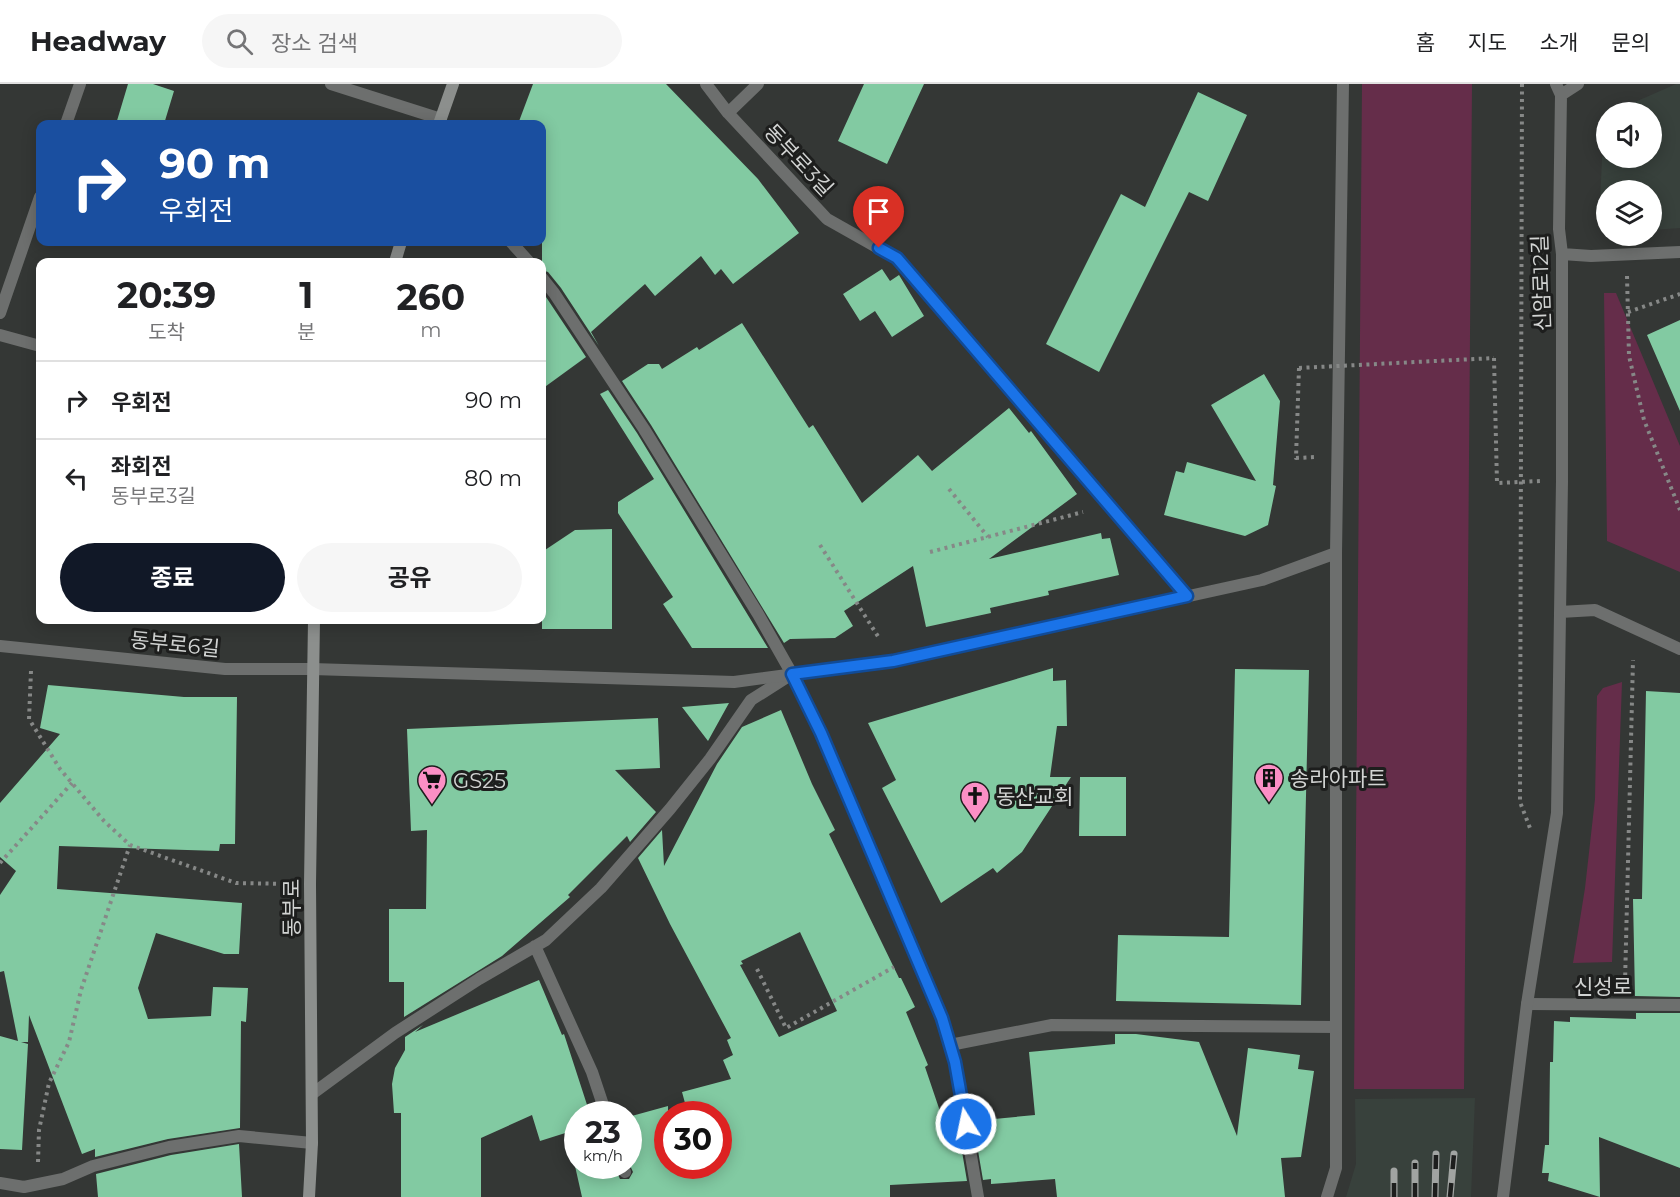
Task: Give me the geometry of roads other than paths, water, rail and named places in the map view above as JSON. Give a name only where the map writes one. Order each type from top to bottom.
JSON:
[{"type":"main road","points":[[441,120],[453,84]]},
{"type":"main road","name":"동부로","points":[[309,1197],[312,1143],[310,884],[314,624]]},
{"type":"street","points":[[67,120],[80,84]]},
{"type":"street","points":[[331,84],[434,120]]},
{"type":"street","name":"동부로3길","points":[[706,84],[728,113],[827,219],[897,258],[1187,596]]},
{"type":"street","points":[[728,113],[758,84]]},
{"type":"street","points":[[1327,1197],[1336,1168],[1336,553],[1343,84]]},
{"type":"street","points":[[1558,89],[1578,84]]},
{"type":"street","name":"신암로12길","points":[[1503,1197],[1527,1004],[1557,813],[1562,481],[1562,254],[1559,229],[1558,89]]},
{"type":"street","points":[[0,313],[36,209]]},
{"type":"street","points":[[515,246],[525,258]]},
{"type":"street","points":[[1562,254],[1591,256],[1680,252]]},
{"type":"street","points":[[546,283],[644,429],[758,614],[792,674],[821,733],[942,1018],[955,1062],[978,1197]]},
{"type":"street","points":[[0,335],[36,345]]},
{"type":"street","name":"동부로6길","points":[[0,646],[225,669],[312,669],[734,682],[893,661],[1262,580],[1336,553]]},
{"type":"street","points":[[1560,612],[1595,610],[1680,649]]},
{"type":"street","points":[[312,1094],[394,1033],[546,940],[601,888],[670,809],[710,759],[752,700],[792,674]]},
{"type":"street","points":[[535,946],[592,1072],[602,1101]]},
{"type":"street","name":"신성로","points":[[1527,1004],[1680,1005]]},
{"type":"street","points":[[950,1045],[1052,1025],[1336,1027]]},
{"type":"street","points":[[0,1183],[24,1187],[63,1179],[93,1166],[169,1147],[239,1136],[312,1143]]},
{"type":"railway","points":[[1435,1197],[1436,1154]]},
{"type":"railway","points":[[1450,1197],[1454,1154]]},
{"type":"railway","points":[[1415,1163],[1415,1197]]},
{"type":"railway","points":[[1394,1171],[1394,1197]]},
{"type":"place","name":"송라아파트","points":[[1269,804]]},
{"type":"place","name":"GS25","points":[[432,806]]},
{"type":"place","name":"동산교회","points":[[975,822]]}]
